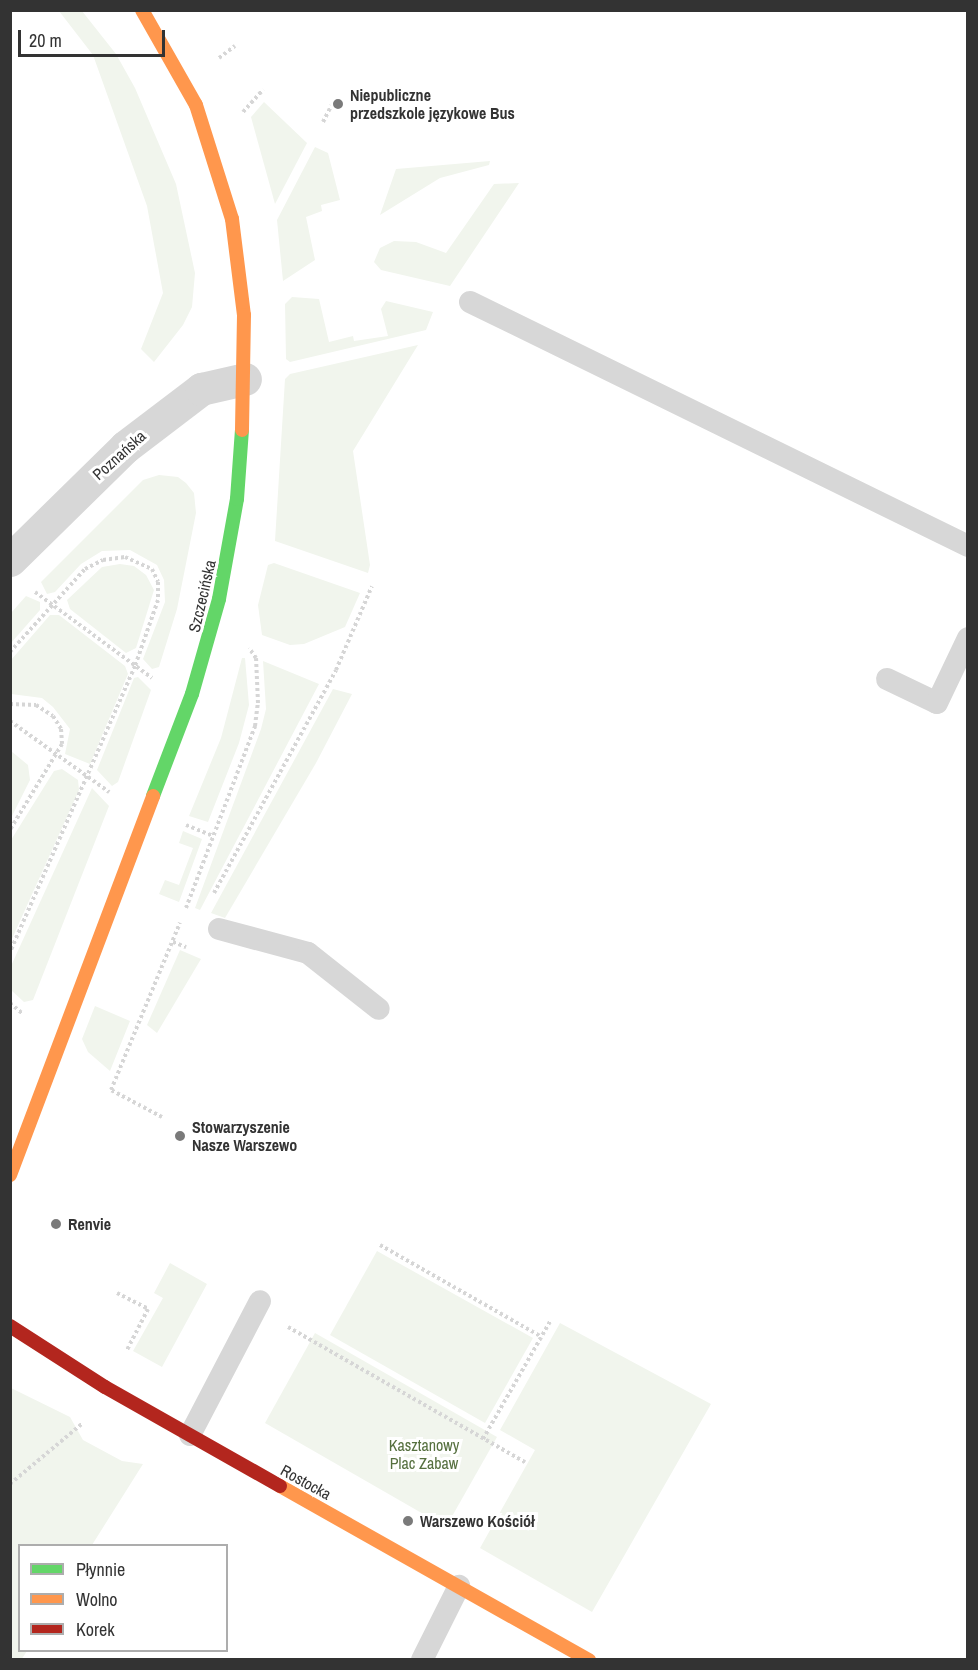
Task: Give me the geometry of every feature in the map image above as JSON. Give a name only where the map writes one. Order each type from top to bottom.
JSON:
[{"type":"street","name":"Szczecińska","points":[[10,1175],[26,1124],[148,813],[204,658],[234,520],[245,378],[240,271],[225,192],[196,105],[142,10]]},
{"type":"street","name":"Poznańska","points":[[18,572],[125,447],[201,389],[245,378]]},
{"type":"street","name":"Rostocka","points":[[10,1326],[190,1435],[589,1659]]},
{"type":"lane","points":[[470,302],[968,546]]},
{"type":"lane","points":[[887,679],[937,702],[962,665],[968,638]]},
{"type":"lane","points":[[219,929],[308,953],[379,1009]]},
{"type":"lane","points":[[190,1435],[258,1305]]},
{"type":"lane","points":[[422,1659],[459,1586]]},
{"type":"path","points":[[214,61],[235,45]]},
{"type":"path","points":[[240,115],[263,90]]},
{"type":"path","points":[[323,122],[332,104]]},
{"type":"path","points":[[10,652],[85,570],[103,560],[125,557],[152,570],[158,582],[158,600],[135,666],[89,778],[10,952]]},
{"type":"path","points":[[18,572],[53,605],[153,679]]},
{"type":"path","points":[[209,903],[336,670],[372,586]]},
{"type":"path","points":[[162,1117],[111,1090],[255,726],[258,702],[256,658],[244,641]]},
{"type":"path","points":[[10,704],[36,705],[52,716],[61,729],[62,744],[10,830]]},
{"type":"path","points":[[10,721],[109,792]]},
{"type":"path","points":[[176,821],[213,836]]},
{"type":"path","points":[[380,1245],[542,1337]]},
{"type":"path","points":[[117,1293],[148,1309],[122,1358]]},
{"type":"path","points":[[258,1305],[525,1462]]},
{"type":"path","points":[[483,1439],[551,1320]]},
{"type":"path","points":[[10,1484],[74,1435],[89,1416]]},
{"type":"green space","points":[[59,11],[82,11],[116,54],[135,88],[176,184],[195,273],[192,307],[183,325],[154,362],[141,349],[163,293],[147,206],[93,55]]},
{"type":"green space","points":[[264,102],[307,143],[275,204],[251,117]]},
{"type":"green space","points":[[315,147],[328,153],[340,200],[321,205],[322,211],[306,217],[315,260],[283,281],[277,220]]},
{"type":"green space","points":[[490,161],[489,165],[440,178],[380,215],[396,169]]},
{"type":"green space","points":[[519,183],[450,286],[381,270],[374,262],[380,248],[394,241],[416,242],[446,253],[494,184]]},
{"type":"green space","points":[[292,297],[319,299],[329,342],[353,336],[354,341],[388,336],[381,309],[386,301],[433,312],[426,330],[290,362],[286,359],[285,304]]},
{"type":"green space","points":[[418,345],[353,451],[370,565],[368,573],[275,541],[285,379],[290,374]]},
{"type":"green space","points":[[159,475],[178,477],[186,483],[194,493],[196,513],[177,609],[159,667],[152,669],[143,659],[165,602],[164,580],[157,565],[130,550],[102,551],[81,564],[55,592],[47,594],[41,582],[143,480]]},
{"type":"green space","points":[[274,563],[360,593],[345,627],[304,644],[290,645],[262,635],[258,605],[268,565]]},
{"type":"green space","points":[[120,564],[134,566],[146,575],[154,590],[136,648],[126,653],[70,609],[67,600],[102,567]]},
{"type":"green space","points":[[26,596],[40,602],[40,610],[11,643],[11,613]]},
{"type":"green space","points":[[50,615],[59,615],[125,666],[128,674],[90,764],[65,754],[70,729],[53,707],[42,698],[11,694],[11,660]]},
{"type":"green space","points":[[242,658],[245,658],[249,705],[239,743],[208,822],[189,816],[221,738]]},
{"type":"green space","points":[[263,661],[319,684],[200,910],[195,908],[261,729],[266,709]]},
{"type":"green space","points":[[138,677],[151,690],[118,782],[112,786],[97,770],[134,678]]},
{"type":"green space","points":[[333,689],[352,694],[316,763],[225,918],[211,913]]},
{"type":"green space","points":[[11,751],[28,765],[30,780],[11,818]]},
{"type":"green space","points":[[62,769],[78,780],[79,790],[11,941],[11,840],[54,771]]},
{"type":"green space","points":[[92,788],[109,806],[33,1000],[24,1002],[11,990],[11,966]]},
{"type":"green space","points":[[183,831],[202,839],[179,902],[159,894],[165,880],[179,885],[193,848],[179,843]]},
{"type":"green space","points":[[180,950],[201,959],[157,1033],[147,1025]]},
{"type":"green space","points":[[95,1006],[130,1021],[110,1071],[88,1052],[82,1039]]},
{"type":"green space","points":[[377,1251],[533,1338],[485,1423],[330,1335]]},
{"type":"green space","points":[[170,1263],[207,1284],[162,1367],[133,1351],[163,1298],[154,1293]]},
{"type":"green space","points":[[560,1323],[711,1404],[592,1612],[480,1548],[535,1450],[500,1430]]},
{"type":"green space","name":"Kasztanowy Plac Zabaw","points":[[315,1333],[497,1437],[446,1527],[265,1423]]},
{"type":"green space","points":[[11,1388],[70,1417],[83,1440],[122,1461],[143,1464],[93,1544],[18,1544],[18,1652],[26,1652],[21,1660],[10,1659]]},
{"type":"traffic: fast","points":[[153,796],[192,694],[219,599],[237,499],[242,430]]},
{"type":"traffic: slow","points":[[142,10],[196,105],[232,219],[244,315],[242,430]]},
{"type":"traffic: slow","points":[[10,1175],[153,796]]},
{"type":"traffic: slow","points":[[280,1486],[589,1660]]},
{"type":"traffic: jam","points":[[10,1326],[105,1387],[280,1486]]},
{"type":"place","name":"Niepubliczne przedszkole językowe Bus","points":[[338,104]]},
{"type":"place","name":"Stowarzyszenie Nasze Warszewo","points":[[180,1136]]},
{"type":"place","name":"Renvie","points":[[56,1224]]},
{"type":"place","name":"Warszewo Kościół","points":[[408,1521]]}]
